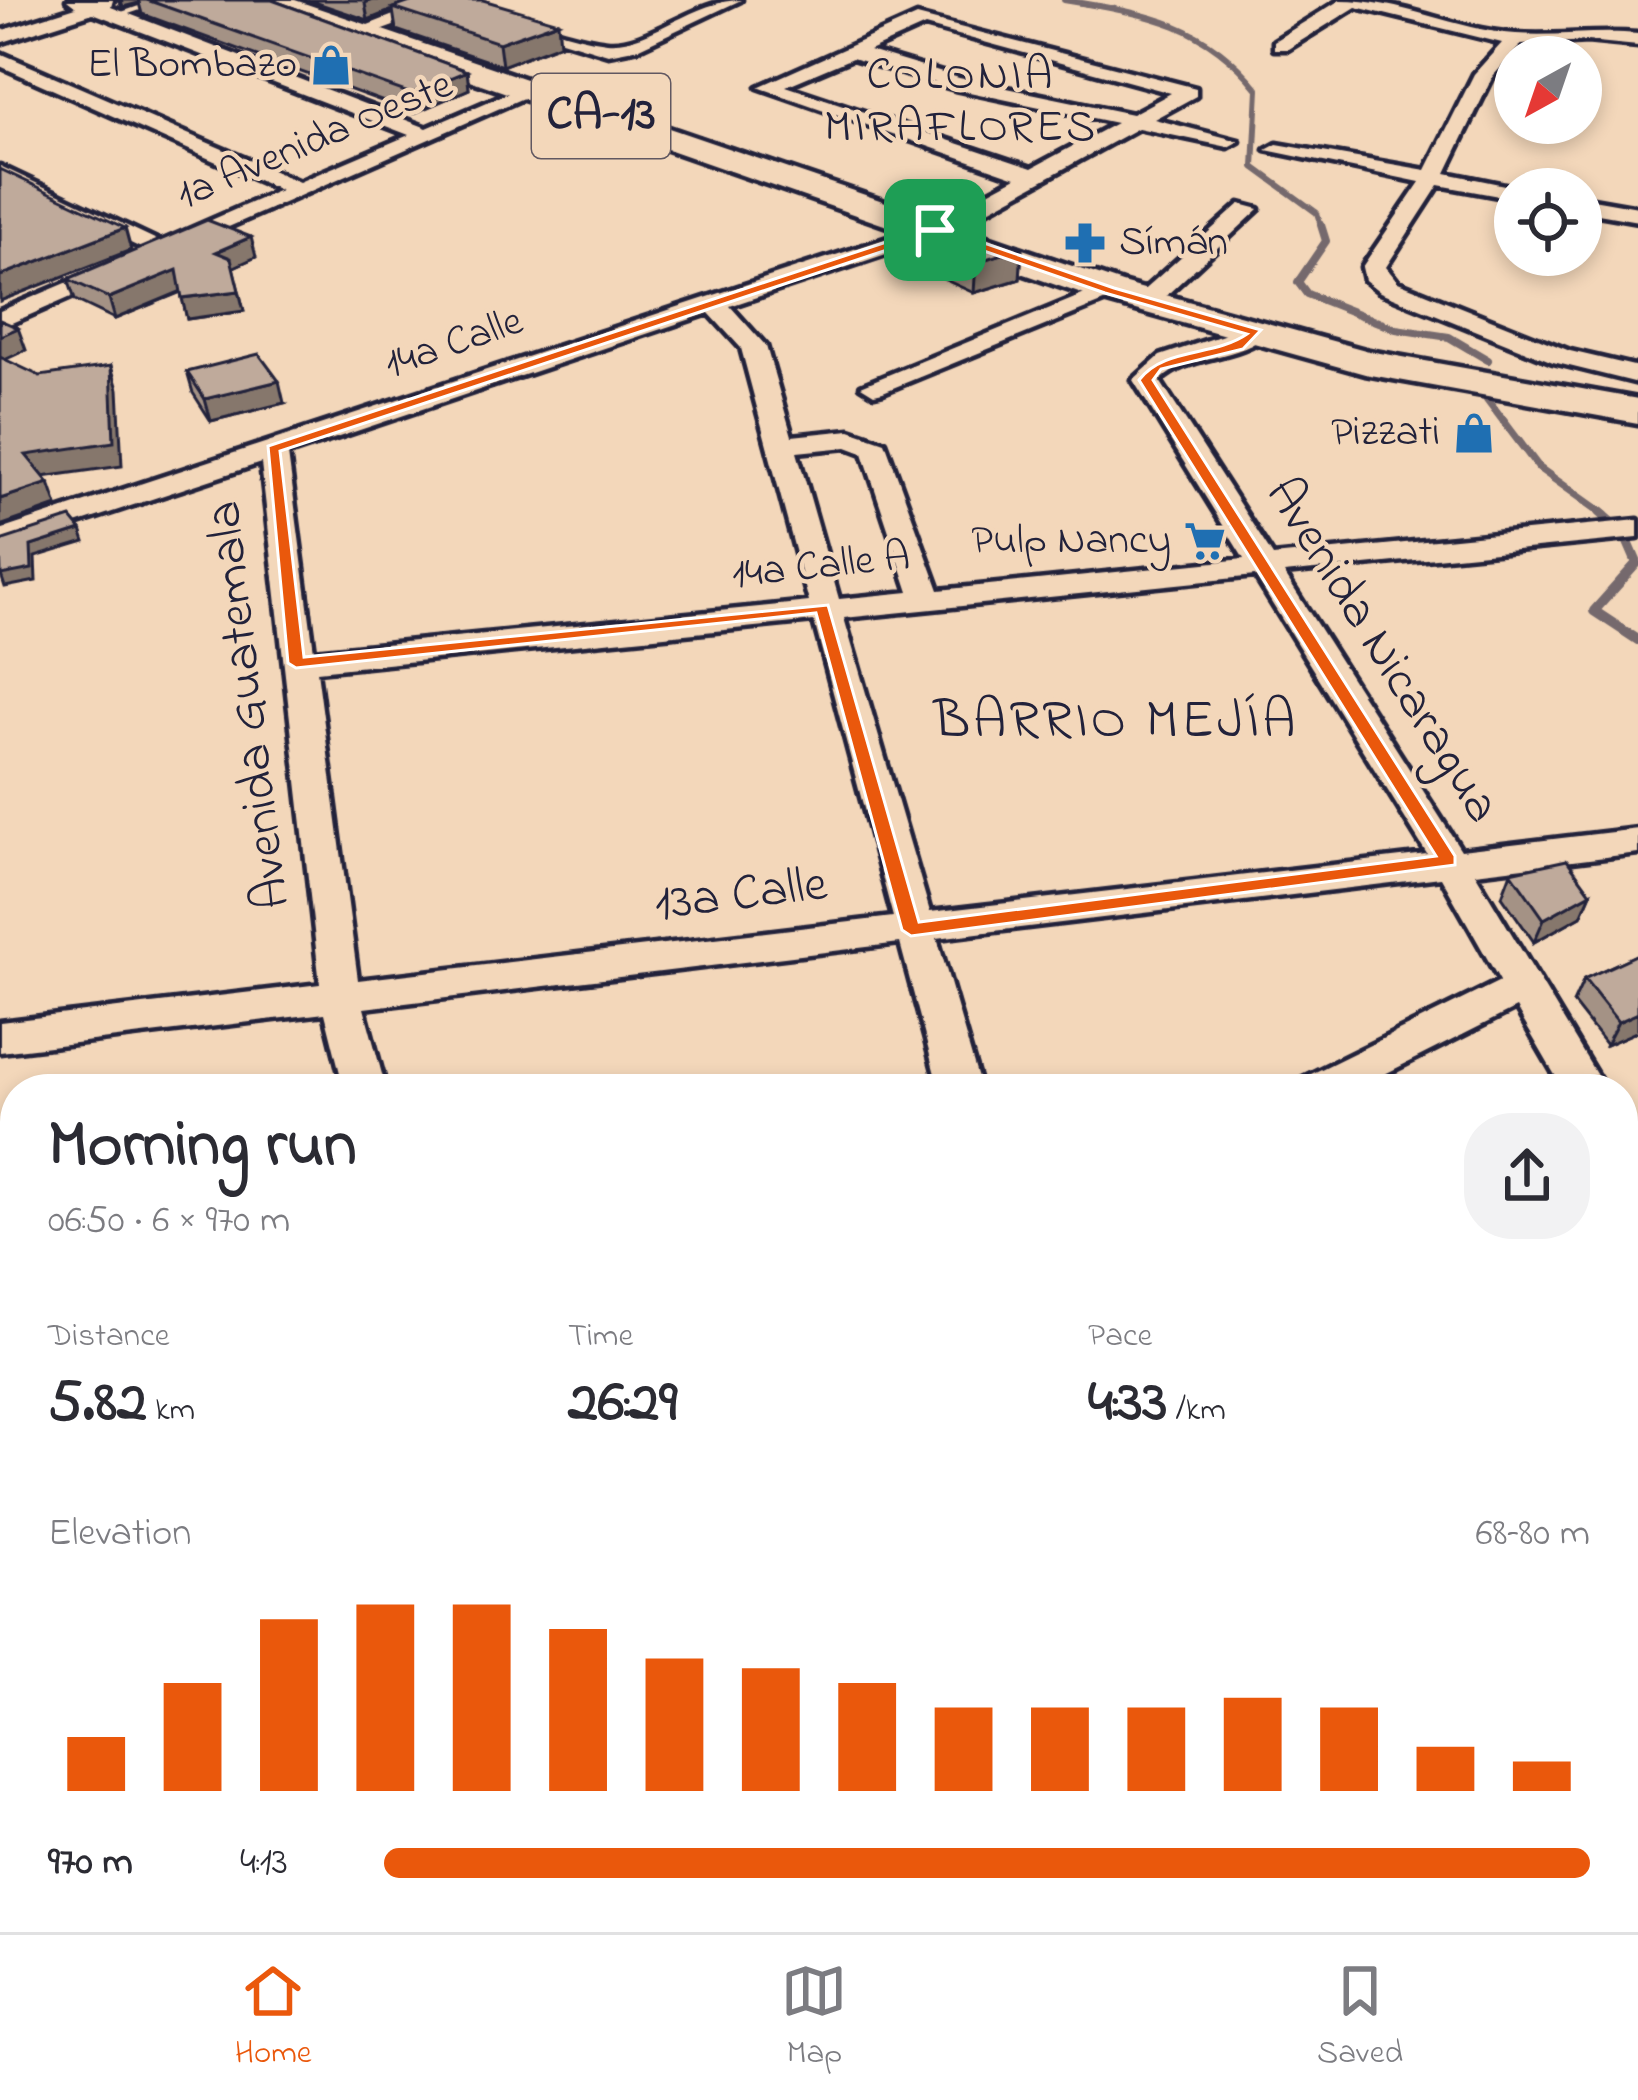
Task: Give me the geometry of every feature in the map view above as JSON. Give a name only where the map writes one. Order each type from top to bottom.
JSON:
[{"type":"main road","name":"CA-13","points":[[268,0],[1128,296],[1444,379],[1638,411]]},
{"type":"street","points":[[359,32],[448,0],[608,48],[632,44],[732,0]]},
{"type":"street","points":[[499,16],[539,0]]},
{"type":"street","points":[[1281,45],[1353,1],[1498,36]]},
{"type":"street","points":[[0,37],[86,3],[117,7],[427,135]]},
{"type":"street","name":"14a Calle","points":[[0,540],[935,230],[1189,92],[924,20],[853,52]]},
{"type":"street","points":[[1602,36],[1638,40]]},
{"type":"street","points":[[1034,176],[768,87],[853,52],[955,82],[1228,141]]},
{"type":"street","points":[[0,59],[298,190]]},
{"type":"street","points":[[1494,63],[1484,74],[1433,178],[1374,267],[1377,279],[1562,357],[1638,375]]},
{"type":"street","name":"1a Avenida Oeste","points":[[5,313],[529,91]]},
{"type":"street","points":[[1277,151],[1494,188]]},
{"type":"street","points":[[0,173],[160,250]]},
{"type":"street","points":[[1602,208],[1638,214]]},
{"type":"street","points":[[874,386],[1128,296],[1248,209]]},
{"type":"street","points":[[711,302],[753,346],[911,930],[955,1074]]},
{"type":"street","name":"Avenida Nicaragua","points":[[1256,332],[1238,346],[1156,367],[1146,380],[1448,860],[1575,1074]]},
{"type":"street","points":[[1562,357],[1564,399]]},
{"type":"street","points":[[778,446],[850,438],[875,448],[926,598]]},
{"type":"street","name":"Avenida Guatemala","points":[[273,448],[341,998],[361,1074]]},
{"type":"street","name":"14a Calle A","points":[[296,663],[1638,529]]},
{"type":"street","name":"13a Calle","points":[[0,1037],[911,930],[1448,860],[1638,841]]},
{"type":"street","points":[[1348,1074],[1525,986]]},
{"type":"lane","points":[[117,7],[165,0]]},
{"type":"building","points":[[147,0],[272,0],[467,71],[411,94]]},
{"type":"building","points":[[416,0],[483,0],[558,22],[499,43],[393,8]]},
{"type":"building","points":[[0,169],[125,228],[0,276]]},
{"type":"building","points":[[929,215],[1022,248],[976,262],[894,226]]},
{"type":"building","points":[[207,220],[251,237],[216,252],[231,258],[239,291],[182,298],[177,270],[109,298],[68,279]]},
{"type":"building","points":[[0,320],[18,328],[0,336]]},
{"type":"building","points":[[259,354],[279,381],[205,399],[187,372]]},
{"type":"building","points":[[0,357],[40,376],[111,366],[114,442],[26,455],[49,483],[0,499]]},
{"type":"building","points":[[71,518],[81,530],[31,546],[32,569],[1,575],[0,541]]},
{"type":"building","points":[[1567,860],[1591,893],[1544,919],[1511,872]]},
{"type":"building","points":[[1638,954],[1638,1013],[1618,1022],[1584,979]]},
{"type":"waterway","points":[[1064,0],[1171,24],[1216,48],[1237,66],[1258,89],[1254,167],[1317,213],[1321,225]]},
{"type":"waterway","points":[[1321,225],[1326,241],[1298,282],[1307,294],[1396,329],[1449,337],[1488,360]]},
{"type":"waterway","points":[[1487,399],[1539,468],[1605,515]]},
{"type":"waterway","points":[[1600,512],[1624,533],[1637,563],[1594,611],[1638,640]]},
{"type":"place","name":"El Bombazo","points":[[331,65]]},
{"type":"place","name":"Símán","points":[[1085,243]]},
{"type":"place","name":"Pizzati","points":[[1474,433]]},
{"type":"place","name":"Pulp Nancy","points":[[1205,541]]},
{"type":"district","name":"COLONIA MIRAFLORES","points":[[961,103]]},
{"type":"district","name":"BARRIO MEJÍA","points":[[1116,723]]},
{"type":"route","points":[[935,230],[1109,290],[1256,332],[1238,346],[1156,367],[1146,380],[1448,860],[911,930],[823,608],[296,663],[273,448],[935,230]]}]
